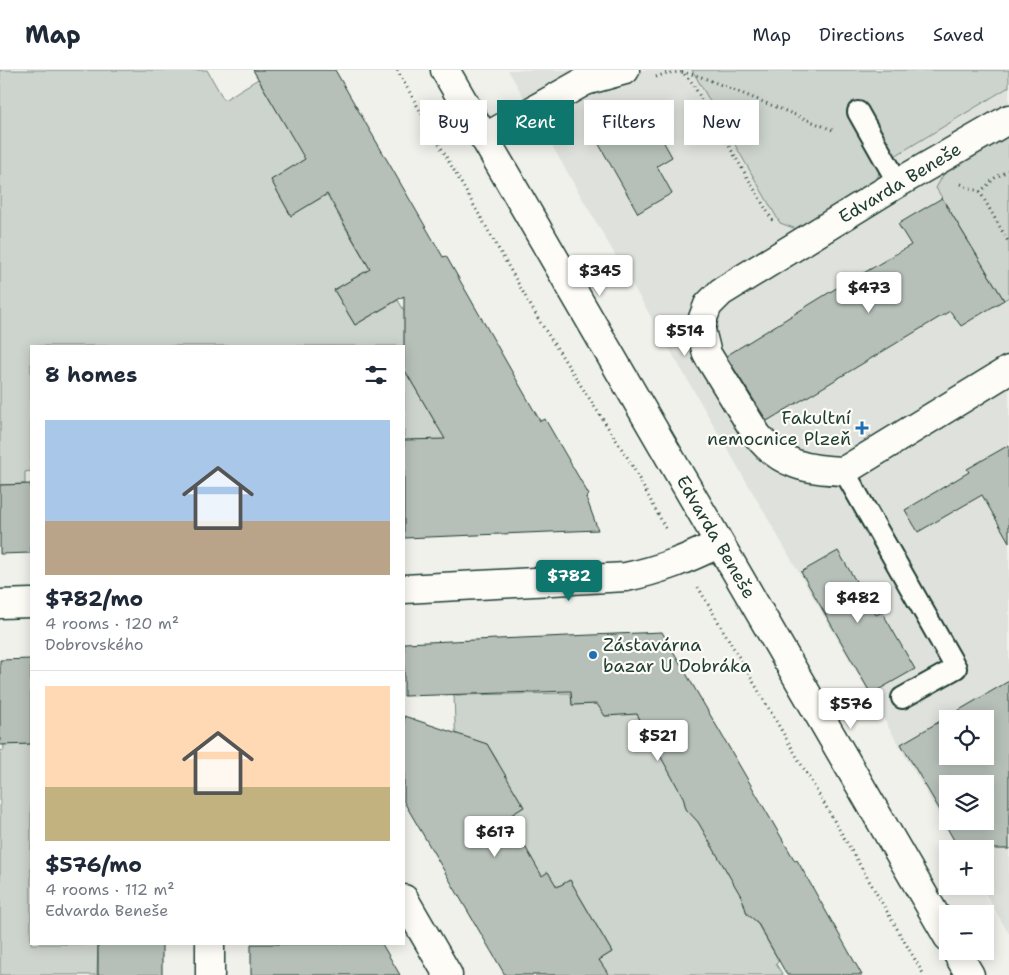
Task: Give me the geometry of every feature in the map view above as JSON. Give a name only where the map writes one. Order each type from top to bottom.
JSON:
[{"type":"street","name":"Edvarda Beneše","points":[[445,70],[462,100]]},
{"type":"street","points":[[487,136],[596,74],[625,70]]},
{"type":"street","name":"Edvarda Beneše","points":[[844,471],[805,467],[790,462],[766,447],[757,436],[707,354],[702,330],[703,318],[708,305],[721,292],[898,183],[1009,119]]},
{"type":"street","name":"Edvarda Beneše","points":[[487,143],[939,922]]},
{"type":"street","points":[[844,471],[1009,370]]},
{"type":"street","points":[[405,588],[626,578],[656,571],[684,561],[718,544]]},
{"type":"street","points":[[0,604],[30,604]]},
{"type":"street","points":[[405,901],[448,975]]},
{"type":"street","points":[[210,945],[210,975]]},
{"type":"street","points":[[961,960],[970,975]]},
{"type":"lane","points":[[858,112],[898,183]]},
{"type":"lane","points":[[844,471],[956,668],[902,698]]},
{"type":"path","points":[[397,70],[540,322],[629,460],[684,561],[924,975]]},
{"type":"path","points":[[654,78],[667,73],[682,72],[691,81],[790,250]]},
{"type":"path","points":[[980,192],[994,178],[1009,170]]},
{"type":"shaded area","points":[[0,70],[207,70],[224,100],[258,79],[306,159],[271,180],[291,215],[335,190],[338,215],[370,269],[334,290],[355,325],[398,300],[410,321],[417,344],[405,351],[405,345],[30,345],[30,471],[25,472],[25,484],[0,485]]},
{"type":"shaded area","name":"Fakultní nemocnice Plzeň","points":[[508,70],[1009,70],[1009,934],[994,908],[994,905],[992,905],[986,895],[994,895],[994,840],[954,840],[948,830],[994,830],[994,775],[939,775],[939,814],[551,145],[574,145],[574,100],[525,100]]},
{"type":"shaded area","points":[[692,70],[1009,70],[1009,87],[880,165],[877,183],[799,230],[780,223],[735,145],[759,145],[759,100],[709,100]]},
{"type":"shaded area","points":[[1009,130],[1009,297],[1004,300],[936,188],[948,166]]},
{"type":"shaded area","points":[[405,371],[437,425],[470,438],[405,442]]},
{"type":"shaded area","points":[[571,693],[572,705],[601,703],[605,716],[617,715],[620,709],[632,706],[779,961],[776,964],[783,975],[607,975],[599,960],[612,952],[570,880],[557,887],[542,876],[493,826],[524,807],[512,787],[500,795],[485,770],[498,762],[487,744],[454,761],[456,750],[454,695]]},
{"type":"shaded area","points":[[3,731],[18,744],[30,744],[30,945],[98,945],[97,975],[0,975],[0,751],[4,750]]},
{"type":"building","points":[[253,70],[335,70],[443,257],[446,256],[540,421],[545,419],[589,495],[586,497],[598,530],[405,538],[405,440],[445,439],[405,371],[404,296],[355,325],[334,290],[370,269],[327,194],[291,216],[271,180],[305,159]]},
{"type":"building","points":[[599,145],[665,145],[672,157],[657,166],[672,193],[638,213]]},
{"type":"building","points":[[942,198],[1004,300],[961,326],[950,311],[767,421],[726,356],[856,276],[911,245],[898,224]]},
{"type":"building","points":[[1009,445],[1009,542],[982,495],[918,532],[905,510],[969,472],[967,469]]},
{"type":"building","points":[[30,484],[30,553],[0,554],[0,485]]},
{"type":"building","points":[[838,551],[876,615],[882,612],[915,669],[871,694],[801,572]]},
{"type":"building","points":[[662,632],[795,861],[797,860],[862,975],[787,975],[757,922],[747,914],[742,898],[698,822],[686,809],[683,797],[637,714],[605,716],[597,704],[572,705],[571,691],[405,696],[405,643]]},
{"type":"building","points":[[30,659],[30,744],[0,745],[0,660]]},
{"type":"building","points":[[1009,681],[1009,849],[994,849],[994,840],[954,840],[948,830],[994,830],[994,775],[939,775],[939,809],[901,744],[939,722],[939,765],[994,765],[994,710],[959,710]]},
{"type":"building","points":[[405,716],[487,744],[524,807],[508,817],[542,876],[548,872],[557,887],[570,880],[612,952],[599,960],[609,975],[505,975],[405,804]]},
{"type":"building","points":[[98,945],[162,945],[162,975],[98,975]]},
{"type":"building","points":[[251,945],[383,945],[400,975],[251,975]]},
{"type":"place","name":"Fakultní nemocnice Plzeň","points":[[862,428]]},
{"type":"place","name":"Zástavárna bazar U Dobráka","points":[[593,655]]}]
